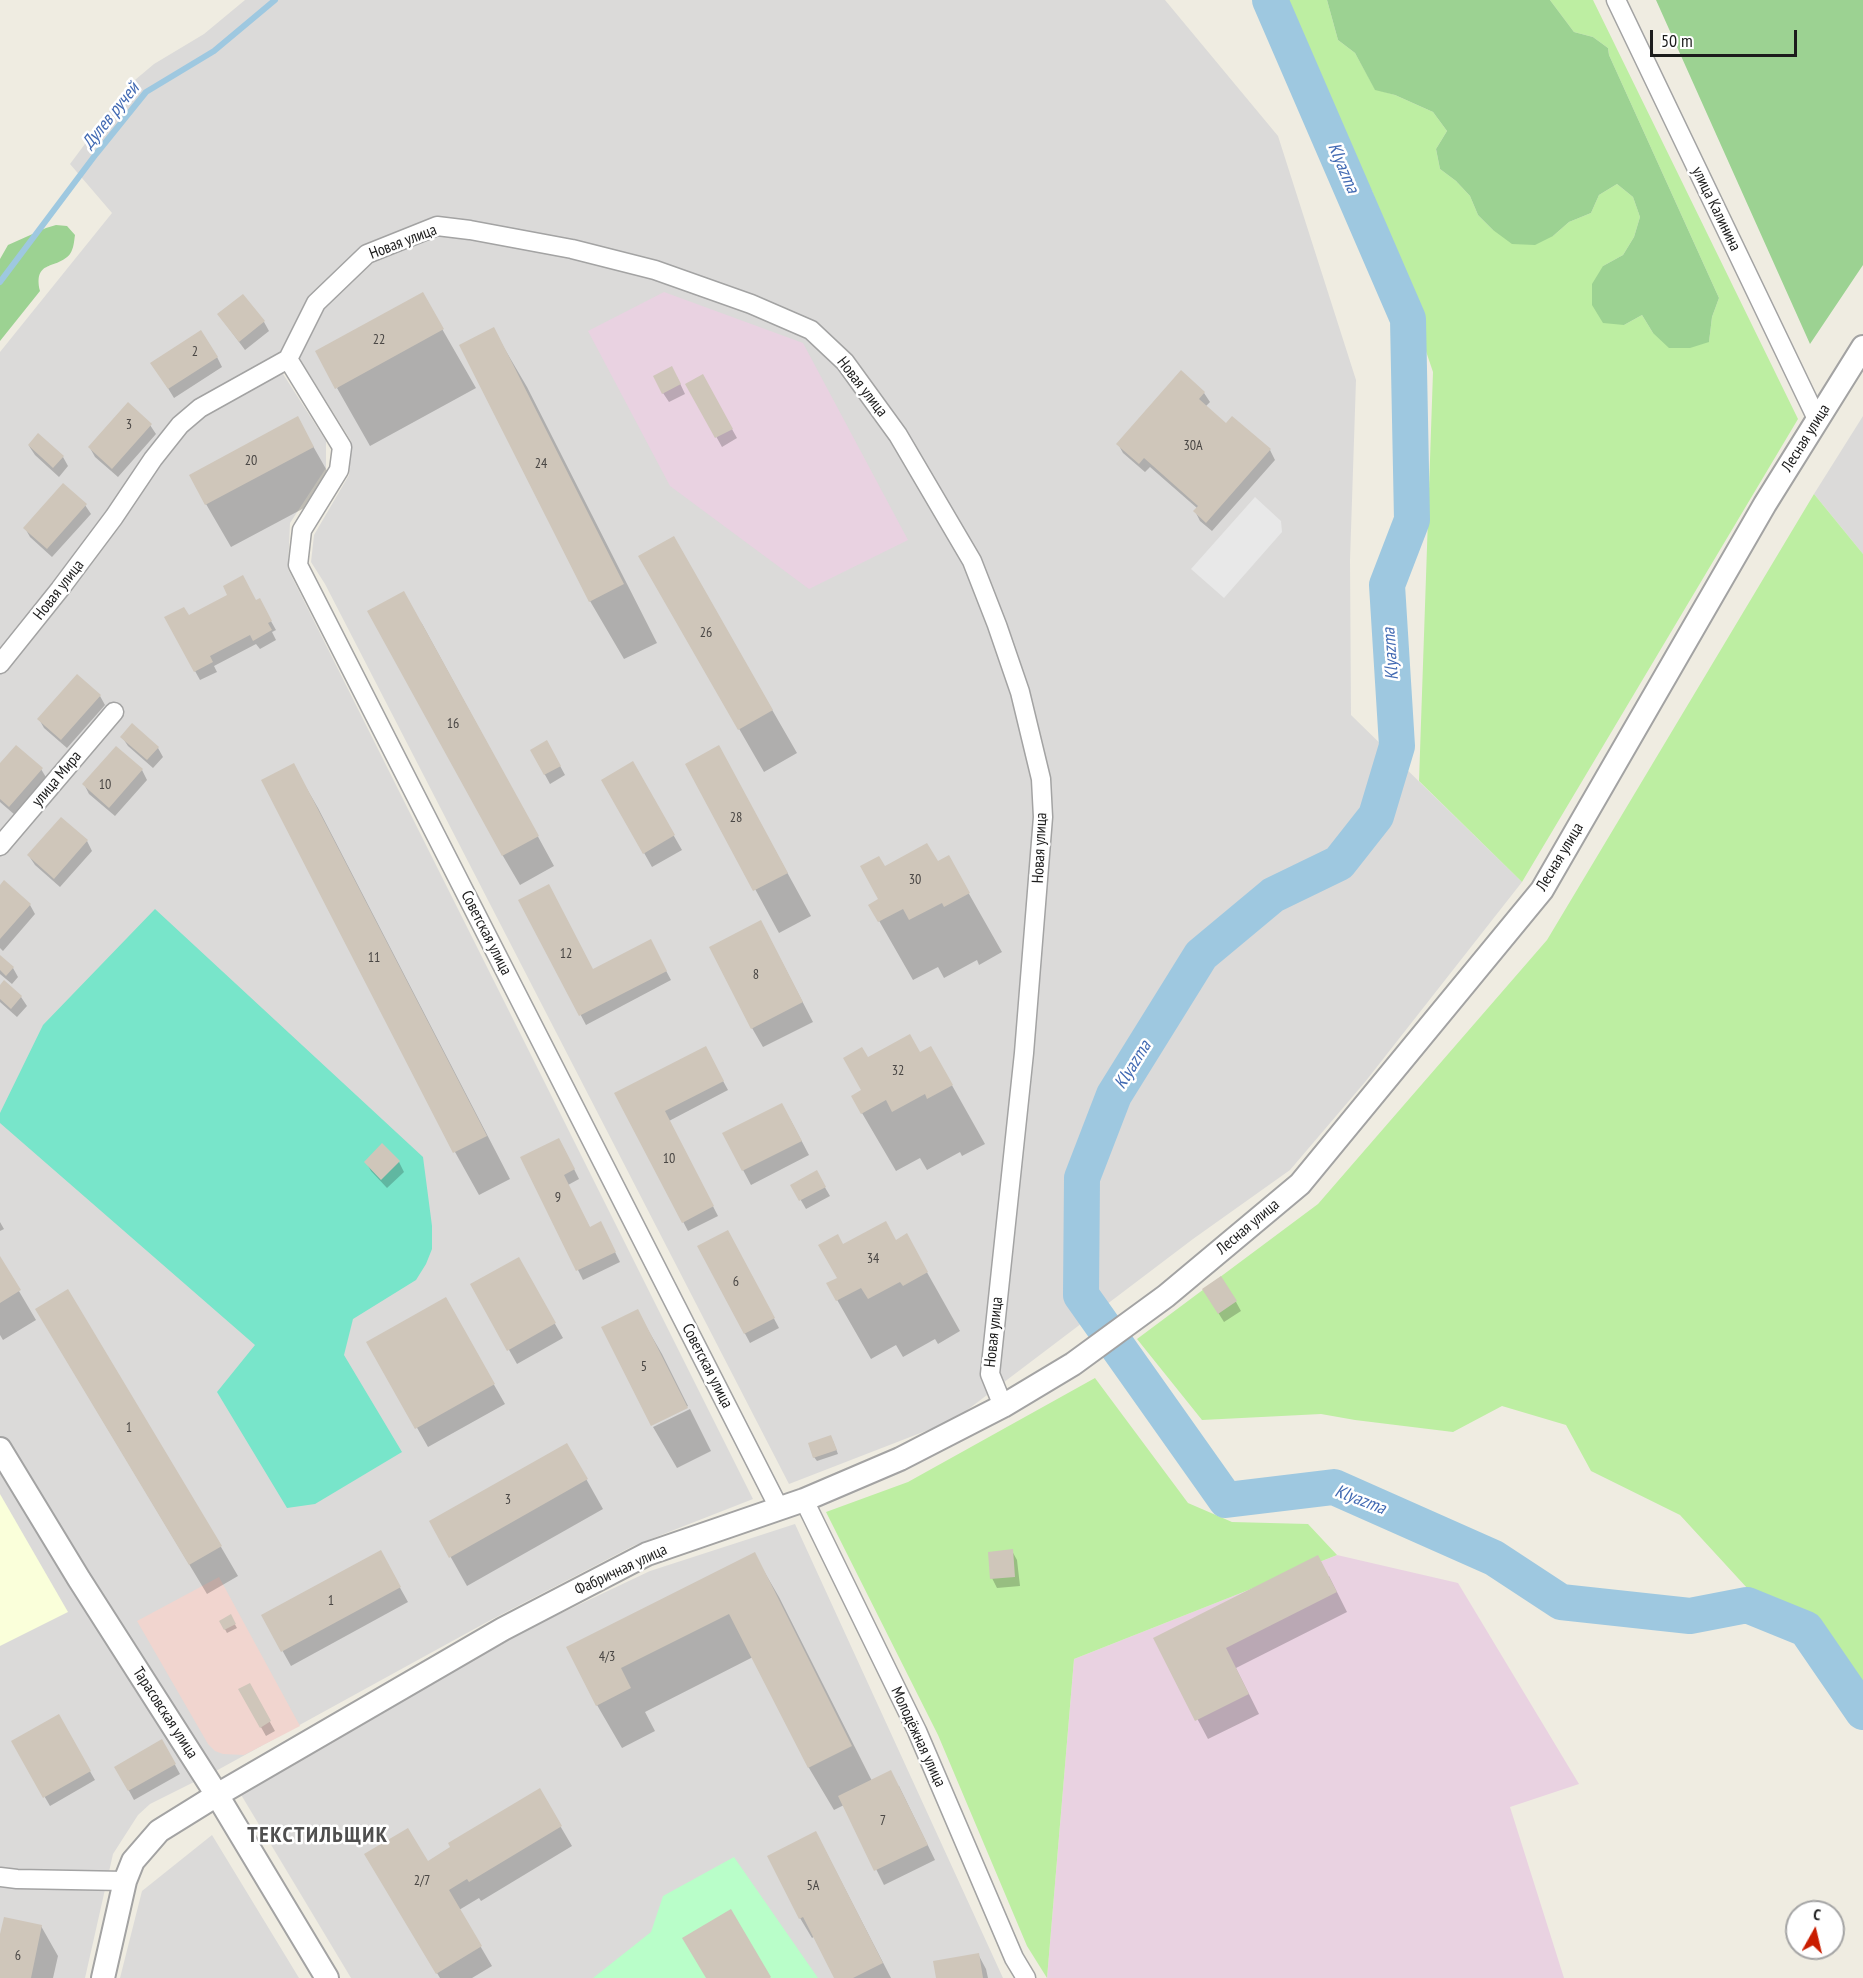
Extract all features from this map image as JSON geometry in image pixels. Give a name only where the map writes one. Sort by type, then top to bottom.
[{"type":"street","name":"улица Калинина","points":[[1616,0],[1817,418]]},
{"type":"street","name":"Новая улица","points":[[0,664],[60,589],[180,425],[200,408],[288,359],[316,303],[367,254],[437,226],[470,230],[572,249],[655,270],[751,304],[811,330],[845,362],[898,435],[972,561],[1020,692],[1041,780],[1043,818],[1024,1053],[990,1374],[1002,1406]]},
{"type":"street","name":"Лесная улица","points":[[1073,1364],[1166,1296],[1300,1184],[1542,890],[1766,504],[1817,418],[1863,347]]},
{"type":"street","name":"Советская улица","points":[[288,359],[342,447],[339,470],[302,530],[298,565],[779,1508]]},
{"type":"street","name":"улица Мира","points":[[0,846],[114,712]]},
{"type":"street","name":"Фабричная улица","points":[[103,1978],[125,1881],[133,1862],[159,1831],[503,1629],[647,1554],[804,1500],[900,1459],[1002,1406],[1073,1364]]},
{"type":"street","name":"Тарасовская улица","points":[[0,1449],[79,1579],[217,1795],[327,1978]]},
{"type":"street","name":"Молодёжная улица","points":[[804,1500],[916,1731],[1014,1958],[1026,1978]]},
{"type":"street","points":[[0,1877],[17,1880],[125,1881]]},
{"type":"shaded area","points":[[245,0],[1165,0],[1278,136],[1356,380],[1350,560],[1351,715],[1522,882],[1365,1082],[1290,1170],[1193,1239],[954,1420],[789,1484],[325,584],[311,562],[314,535],[349,475],[351,441],[293,348],[276,363],[326,441],[326,468],[290,523],[288,569],[753,1499],[633,1546],[487,1622],[214,1772],[150,1804],[138,1815],[113,1854],[85,1978],[0,1978],[0,352],[112,213],[70,164],[129,85],[154,64],[204,34]]},
{"type":"shaded area","points":[[664,292],[803,343],[908,540],[809,589],[670,486],[588,331]]},
{"type":"shaded area","points":[[1863,416],[1863,554],[1814,494]]},
{"type":"shaded area","points":[[1255,497],[1281,521],[1282,532],[1224,598],[1191,569]]},
{"type":"shaded area","points":[[0,1494],[68,1612],[0,1646]]},
{"type":"shaded area","points":[[795,1524],[1003,1978],[351,1978],[240,1793],[498,1643],[650,1571]]},
{"type":"shaded area","points":[[1337,1555],[1458,1583],[1579,1784],[1510,1807],[1564,1978],[1047,1978],[1074,1659]]},
{"type":"shaded area","points":[[219,1577],[300,1726],[244,1755],[223,1754],[215,1751],[208,1744],[137,1621]]},
{"type":"shaded area","points":[[212,1835],[299,1978],[120,1978],[142,1891]]},
{"type":"green space","points":[[1263,0],[1327,0],[1338,40],[1355,53],[1375,89],[1433,112],[1447,131],[1436,149],[1440,169],[1470,196],[1478,215],[1493,230],[1553,236],[1569,222],[1591,213],[1599,195],[1617,184],[1633,197],[1640,217],[1634,237],[1623,255],[1603,266],[1624,325],[1642,315],[1653,333],[1709,342],[1712,317],[1719,298],[1609,55],[1608,48],[1593,37],[1574,32],[1550,0],[1593,0],[1798,419],[1522,882],[1419,781],[1433,372],[1372,191]]},
{"type":"green space","points":[[1327,0],[1550,0],[1574,32],[1593,37],[1608,48],[1609,55],[1719,298],[1712,317],[1709,342],[1690,348],[1669,348],[1653,333],[1642,315],[1624,325],[1603,323],[1592,305],[1592,284],[1603,266],[1623,255],[1634,237],[1640,217],[1633,197],[1617,184],[1599,195],[1591,213],[1569,222],[1553,236],[1535,245],[1512,244],[1493,230],[1478,215],[1470,196],[1440,169],[1436,149],[1447,131],[1433,112],[1395,95],[1375,90],[1355,53],[1338,40]]},
{"type":"green space","points":[[1656,0],[1863,0],[1863,265],[1810,344]]},
{"type":"green space","points":[[56,225],[67,226],[75,235],[71,252],[65,259],[43,269],[39,281],[40,291],[0,341],[0,259],[8,245]]},
{"type":"green space","points":[[1814,494],[1863,554],[1863,1682],[1816,1616],[1748,1589],[1680,1515],[1591,1471],[1566,1425],[1502,1406],[1453,1432],[1321,1414],[1202,1420],[1137,1339],[1318,1204],[1547,940]]},
{"type":"green space","points":[[155,909],[423,1157],[432,1226],[432,1249],[416,1280],[353,1319],[344,1355],[402,1452],[315,1504],[287,1508],[217,1392],[255,1345],[0,1123],[0,1113],[43,1025]]},
{"type":"green space","points":[[1095,1378],[1188,1503],[1232,1522],[1308,1524],[1337,1555],[1074,1659],[1047,1978],[1027,1946],[938,1735],[826,1512],[908,1482]]},
{"type":"green space","points":[[734,1857],[818,1978],[593,1978],[651,1932],[663,1896]]},
{"type":"building","points":[[423,292],[444,329],[335,389],[315,351]]},
{"type":"building","points":[[243,294],[265,321],[239,342],[217,314]]},
{"type":"building","points":[[494,327],[624,584],[589,602],[459,345]]},
{"type":"building","points":[[201,330],[218,357],[168,389],[150,363]]},
{"type":"building","points":[[672,366],[681,384],[662,394],[653,376]]},
{"type":"building","points":[[1181,370],[1205,392],[1199,399],[1226,423],[1232,416],[1271,449],[1206,523],[1193,511],[1198,506],[1144,458],[1139,464],[1116,444]]},
{"type":"building","points":[[703,374],[733,429],[715,438],[685,384]]},
{"type":"building","points":[[128,402],[152,424],[112,469],[88,447]]},
{"type":"building","points":[[298,416],[314,447],[205,505],[189,475]]},
{"type":"building","points":[[38,433],[64,456],[53,468],[28,445]]},
{"type":"building","points":[[63,483],[87,504],[47,549],[23,528]]},
{"type":"building","points":[[674,536],[773,710],[738,730],[638,556]]},
{"type":"building","points":[[243,575],[256,600],[260,598],[272,621],[268,623],[272,630],[253,641],[250,635],[210,656],[213,662],[194,672],[164,617],[184,607],[189,615],[227,595],[223,586]]},
{"type":"building","points":[[404,591],[539,836],[502,856],[367,611]]},
{"type":"building","points":[[77,674],[101,695],[61,740],[37,719]]},
{"type":"building","points":[[132,723],[159,747],[147,760],[120,737]]},
{"type":"building","points":[[547,740],[561,766],[544,775],[530,750]]},
{"type":"building","points":[[16,745],[43,768],[9,807],[0,799],[0,763]]},
{"type":"building","points":[[719,745],[788,873],[753,891],[685,764]]},
{"type":"building","points":[[116,746],[143,769],[109,808],[82,784]]},
{"type":"building","points":[[633,761],[675,835],[643,854],[601,780]]},
{"type":"building","points":[[294,763],[487,1136],[453,1153],[261,780]]},
{"type":"building","points":[[61,817],[88,840],[54,879],[27,855]]},
{"type":"building","points":[[927,843],[938,861],[949,855],[970,893],[944,907],[942,903],[909,920],[903,909],[878,922],[868,905],[878,899],[860,866],[879,856],[885,866]]},
{"type":"building","points":[[4,880],[31,904],[0,939],[0,885]]},
{"type":"building","points":[[549,884],[593,969],[651,939],[667,971],[579,1016],[518,900]]},
{"type":"building","points":[[761,920],[803,1002],[751,1029],[709,947]]},
{"type":"building","points":[[0,955],[14,967],[6,976],[0,970]]},
{"type":"building","points":[[4,980],[22,996],[11,1009],[0,999],[0,985]]},
{"type":"building","points":[[910,1034],[920,1052],[931,1046],[953,1085],[927,1099],[925,1094],[892,1112],[886,1100],[861,1114],[851,1096],[861,1090],[843,1058],[862,1047],[868,1057]]},
{"type":"building","points":[[706,1046],[724,1081],[665,1111],[714,1206],[682,1223],[614,1093]]},
{"type":"building","points":[[782,1103],[802,1141],[742,1171],[722,1133]]},
{"type":"building","points":[[559,1138],[575,1169],[564,1175],[590,1227],[601,1221],[616,1252],[576,1271],[520,1157]]},
{"type":"building","points":[[382,1143],[400,1161],[381,1180],[364,1162]]},
{"type":"building","points":[[817,1170],[826,1187],[799,1201],[790,1185]]},
{"type":"building","points":[[886,1221],[896,1240],[907,1233],[928,1272],[903,1286],[900,1282],[868,1299],[861,1288],[836,1301],[826,1283],[837,1278],[818,1245],[838,1234],[843,1244]]},
{"type":"building","points":[[728,1230],[775,1318],[744,1334],[697,1246]]},
{"type":"building","points":[[0,1256],[21,1290],[0,1303]]},
{"type":"building","points":[[519,1257],[556,1323],[507,1351],[470,1284]]},
{"type":"building","points":[[1221,1276],[1237,1301],[1218,1314],[1202,1289]]},
{"type":"building","points":[[68,1289],[222,1546],[189,1565],[35,1309]]},
{"type":"building","points":[[446,1297],[495,1384],[415,1429],[366,1342]]},
{"type":"building","points":[[638,1309],[688,1408],[651,1426],[601,1327]]},
{"type":"building","points":[[831,1435],[837,1450],[813,1458],[808,1443]]},
{"type":"building","points":[[567,1443],[588,1479],[449,1558],[429,1521]]},
{"type":"building","points":[[1013,1549],[1015,1577],[990,1579],[988,1552]]},
{"type":"building","points":[[381,1550],[401,1587],[281,1652],[261,1615]]},
{"type":"building","points":[[755,1552],[852,1746],[808,1768],[729,1614],[621,1668],[631,1688],[596,1706],[566,1647]]},
{"type":"building","points":[[1318,1555],[1337,1592],[1226,1648],[1249,1694],[1195,1721],[1153,1638]]},
{"type":"building","points":[[231,1614],[236,1624],[224,1630],[219,1621]]},
{"type":"building","points":[[250,1683],[271,1721],[260,1728],[238,1689]]},
{"type":"building","points":[[59,1714],[91,1771],[43,1798],[11,1741]]},
{"type":"building","points":[[162,1739],[176,1764],[128,1791],[114,1767]]},
{"type":"building","points":[[891,1770],[928,1845],[874,1871],[838,1796]]},
{"type":"building","points":[[540,1788],[562,1826],[469,1882],[467,1879],[449,1890],[482,1946],[436,1974],[364,1854],[408,1828],[428,1861],[450,1847],[448,1843]]},
{"type":"building","points":[[816,1831],[883,1963],[853,1978],[834,1978],[803,1917],[799,1919],[767,1856]]},
{"type":"building","points":[[731,1909],[770,1978],[706,1978],[682,1938]]},
{"type":"building","points":[[4,1917],[42,1925],[31,1978],[0,1978],[0,1934]]},
{"type":"building","points":[[979,1953],[983,1978],[936,1978],[933,1961]]},
{"type":"waterway","name":"Дулев ручей","points":[[0,282],[96,154],[146,92],[214,51],[275,0]]},
{"type":"waterway","name":"Klyazma","points":[[1270,0],[1408,319],[1412,520],[1387,585],[1397,746],[1376,816],[1339,863],[1273,895],[1201,955],[1114,1095],[1082,1178],[1081,1295],[1226,1500],[1334,1487],[1494,1558],[1561,1602],[1690,1616],[1747,1605],[1806,1629],[1863,1712]]},
{"type":"district","name":"ТЕКСТИЛЬЩИК","points":[[318,1836]]}]
